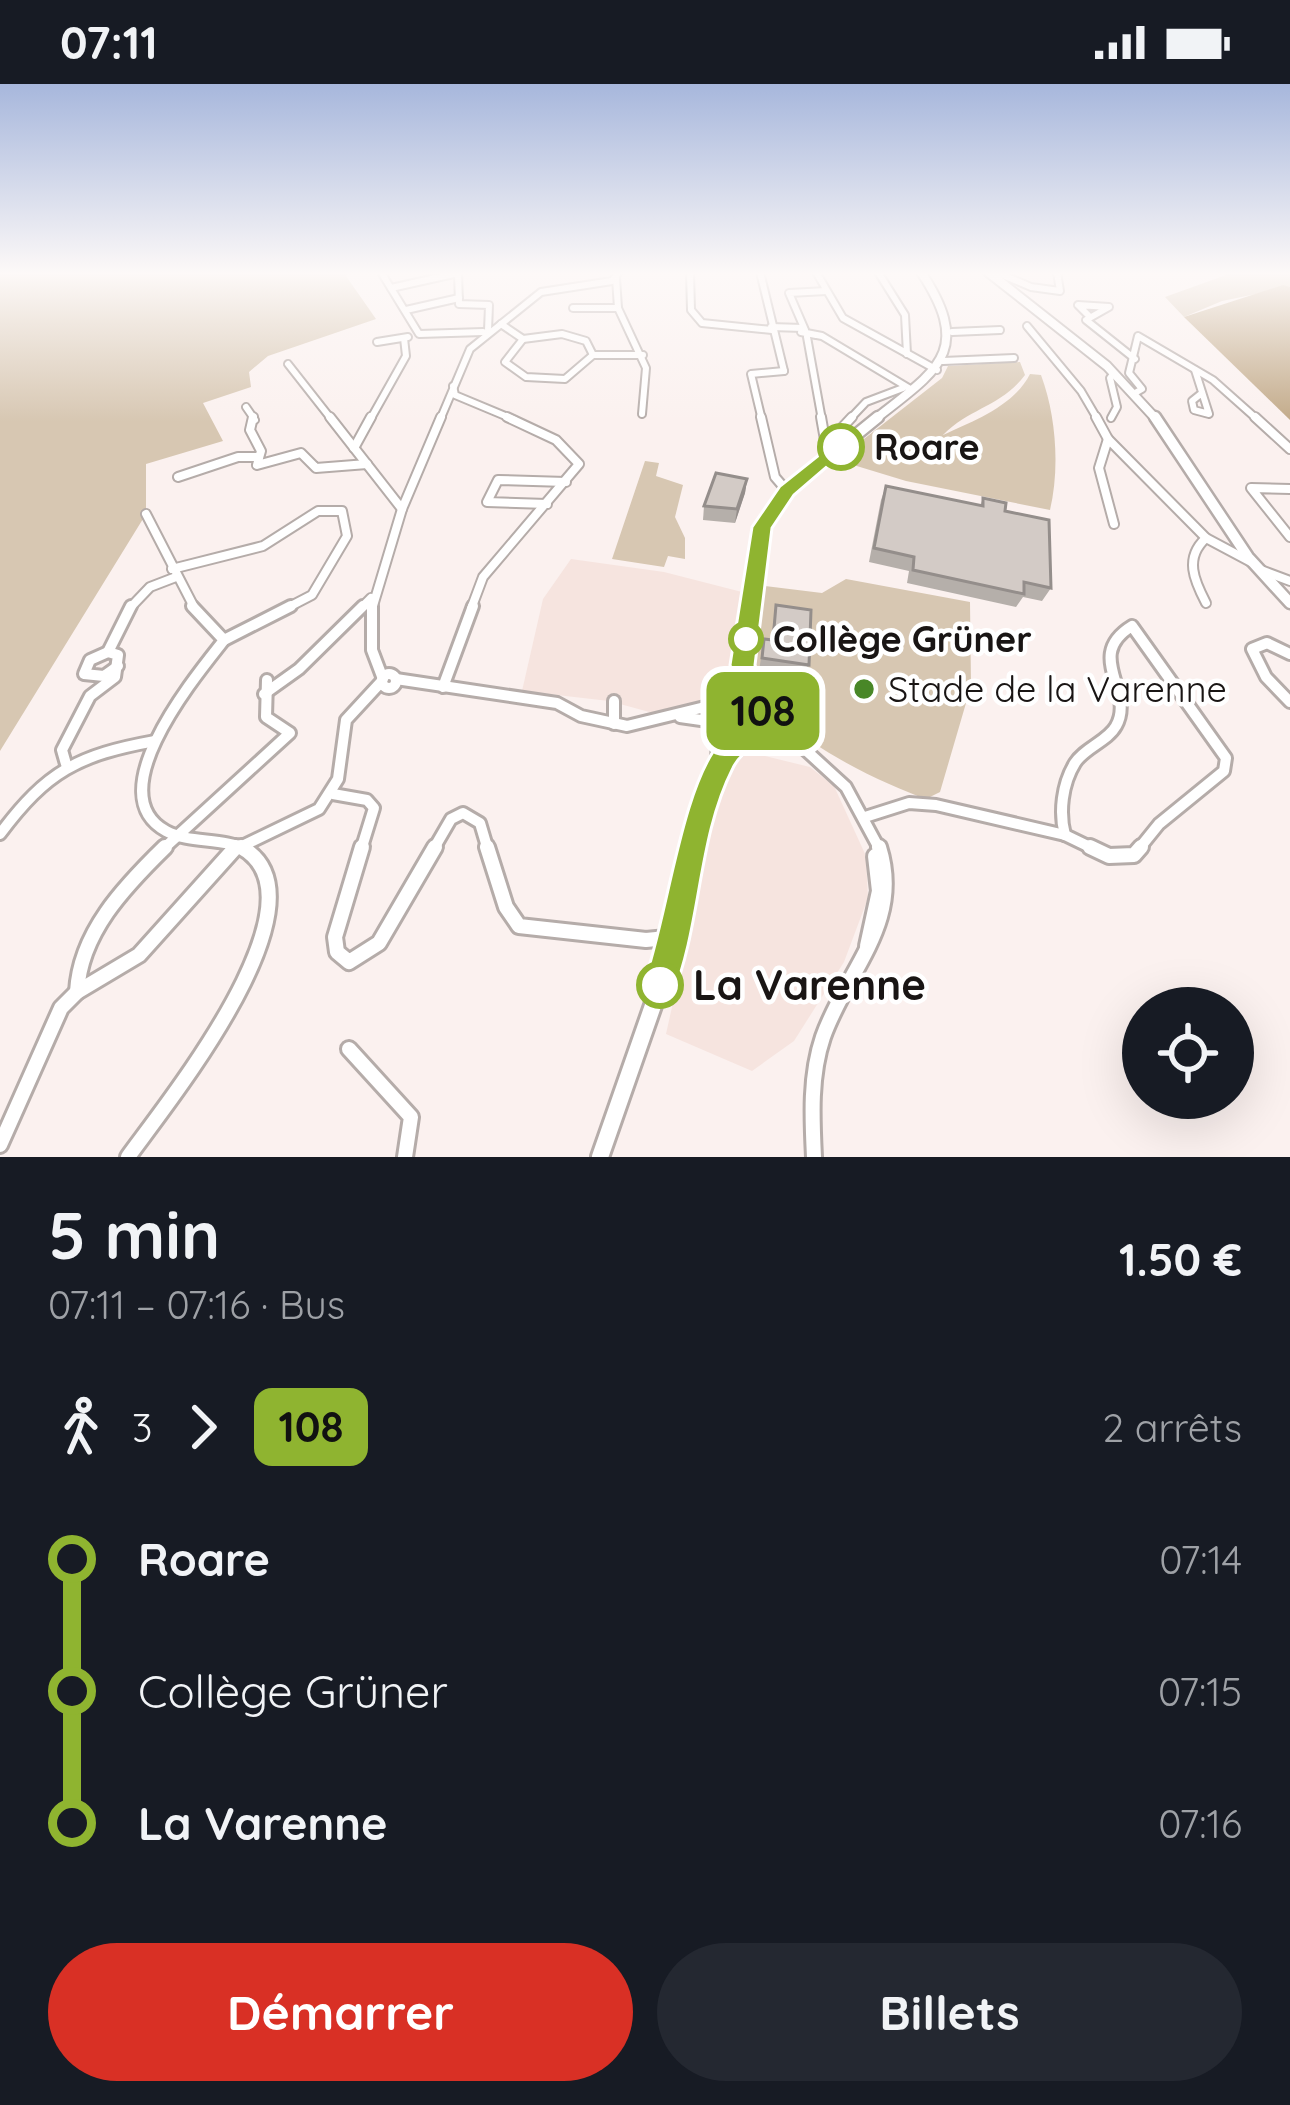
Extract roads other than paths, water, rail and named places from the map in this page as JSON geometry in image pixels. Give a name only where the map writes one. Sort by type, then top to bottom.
[{"type":"main road","points":[[600,1157],[677,938],[683,888],[718,766],[722,700],[742,665],[759,538],[787,491],[826,452],[940,366],[952,332],[947,322]]},
{"type":"main road","points":[[1051,322],[1135,393],[1167,432],[1253,565],[1290,603]]},
{"type":"main road","points":[[718,766],[762,727],[742,665]]},
{"type":"main road","points":[[722,700],[758,705]]},
{"type":"main road","points":[[717,726],[748,737]]},
{"type":"street","points":[[413,322],[419,334]]},
{"type":"street","points":[[488,322],[488,331]]},
{"type":"street","points":[[389,681],[372,650],[372,597],[402,509],[470,349],[504,322]]},
{"type":"street","points":[[625,322],[643,355],[642,414]]},
{"type":"street","points":[[703,322],[808,332],[909,389]]},
{"type":"street","points":[[770,322],[784,372],[751,374],[775,477],[787,491]]},
{"type":"street","points":[[803,322],[826,452]]},
{"type":"street","points":[[850,322],[907,354],[940,366],[1014,358]]},
{"type":"street","points":[[905,322],[907,354]]},
{"type":"street","points":[[1089,322],[1135,359]]},
{"type":"street","points":[[501,324],[523,339]]},
{"type":"street","points":[[1027,326],[1081,391],[1109,440],[1206,538],[1290,581]]},
{"type":"street","points":[[952,332],[1000,330]]},
{"type":"street","points":[[377,341],[488,331]]},
{"type":"street","points":[[593,355],[589,366],[569,377],[523,377],[505,362],[507,352],[523,339],[548,333],[575,337],[593,355],[643,355]]},
{"type":"street","points":[[1135,393],[1142,389],[1130,373],[1138,336],[1230,393],[1290,449]]},
{"type":"street","points":[[355,448],[406,356],[404,338]]},
{"type":"street","points":[[288,364],[402,509]]},
{"type":"street","points":[[1195,370],[1202,393]]},
{"type":"street","points":[[1111,418],[1117,407],[1110,378],[1114,373]]},
{"type":"street","points":[[443,687],[483,577],[579,464],[571,448],[477,409],[455,395],[453,386]]},
{"type":"street","points":[[826,452],[866,402],[909,389]]},
{"type":"street","points":[[246,407],[255,422],[250,430],[260,451],[256,457]]},
{"type":"street","points":[[1109,440],[1099,468],[1114,524]]},
{"type":"street","points":[[256,457],[262,466],[302,453],[316,469],[367,464]]},
{"type":"street","points":[[178,477],[238,457],[256,457]]},
{"type":"street","points":[[548,504],[487,502],[498,480],[566,482]]},
{"type":"street","points":[[1290,489],[1251,488],[1290,537]]},
{"type":"street","points":[[119,666],[104,676],[84,674],[90,660],[108,652],[147,584],[263,547],[319,511],[341,511],[347,536],[319,588],[224,640],[154,741],[140,796],[148,819],[180,836],[239,844],[266,873],[270,900],[263,935],[215,1027],[128,1157]]},
{"type":"street","points":[[146,514],[187,600],[224,640]]},
{"type":"street","points":[[1206,538],[1191,559],[1193,580],[1206,603]]},
{"type":"street","points":[[264,694],[299,670],[372,597]]},
{"type":"street","points":[[865,817],[909,803],[936,805],[1065,835],[1109,856],[1135,855],[1160,824],[1224,771],[1220,745],[1132,626],[1119,634],[1108,665],[1122,703],[1116,727],[1075,763],[1059,814],[1065,835]]},
{"type":"street","points":[[1290,654],[1267,643],[1252,649],[1266,677],[1290,702]]},
{"type":"street","points":[[66,764],[62,750],[90,696],[115,677],[118,655],[108,652]]},
{"type":"street","points":[[77,992],[72,976],[91,929],[180,836],[290,733],[266,717],[267,680]]},
{"type":"street","points":[[0,1145],[61,1008],[77,992],[139,956],[239,844],[299,820],[333,794],[341,731],[389,681],[557,703],[614,724],[675,718],[722,700]]},
{"type":"street","points":[[614,701],[614,724]]},
{"type":"street","points":[[758,705],[798,746],[839,777],[865,817],[886,872],[889,903],[883,929],[826,1029],[817,1060],[814,1157]]},
{"type":"street","points":[[675,718],[717,726]]},
{"type":"street","points":[[748,737],[798,746]]},
{"type":"street","points":[[0,834],[38,782],[66,764],[154,741]]},
{"type":"street","points":[[333,794],[367,800],[374,808],[335,937],[337,952],[349,962],[379,943],[451,819],[463,813],[480,823],[506,907],[520,926],[646,940],[677,938]]},
{"type":"street","points":[[349,1049],[411,1117],[405,1157]]},
{"type":"place","name":"Roare","points":[[841,447]]},
{"type":"place","name":"Collège Grüner","points":[[746,639]]},
{"type":"place","name":"Stade de la Varenne","points":[[864,689]]},
{"type":"place","name":"La Varenne","points":[[660,985]]}]
